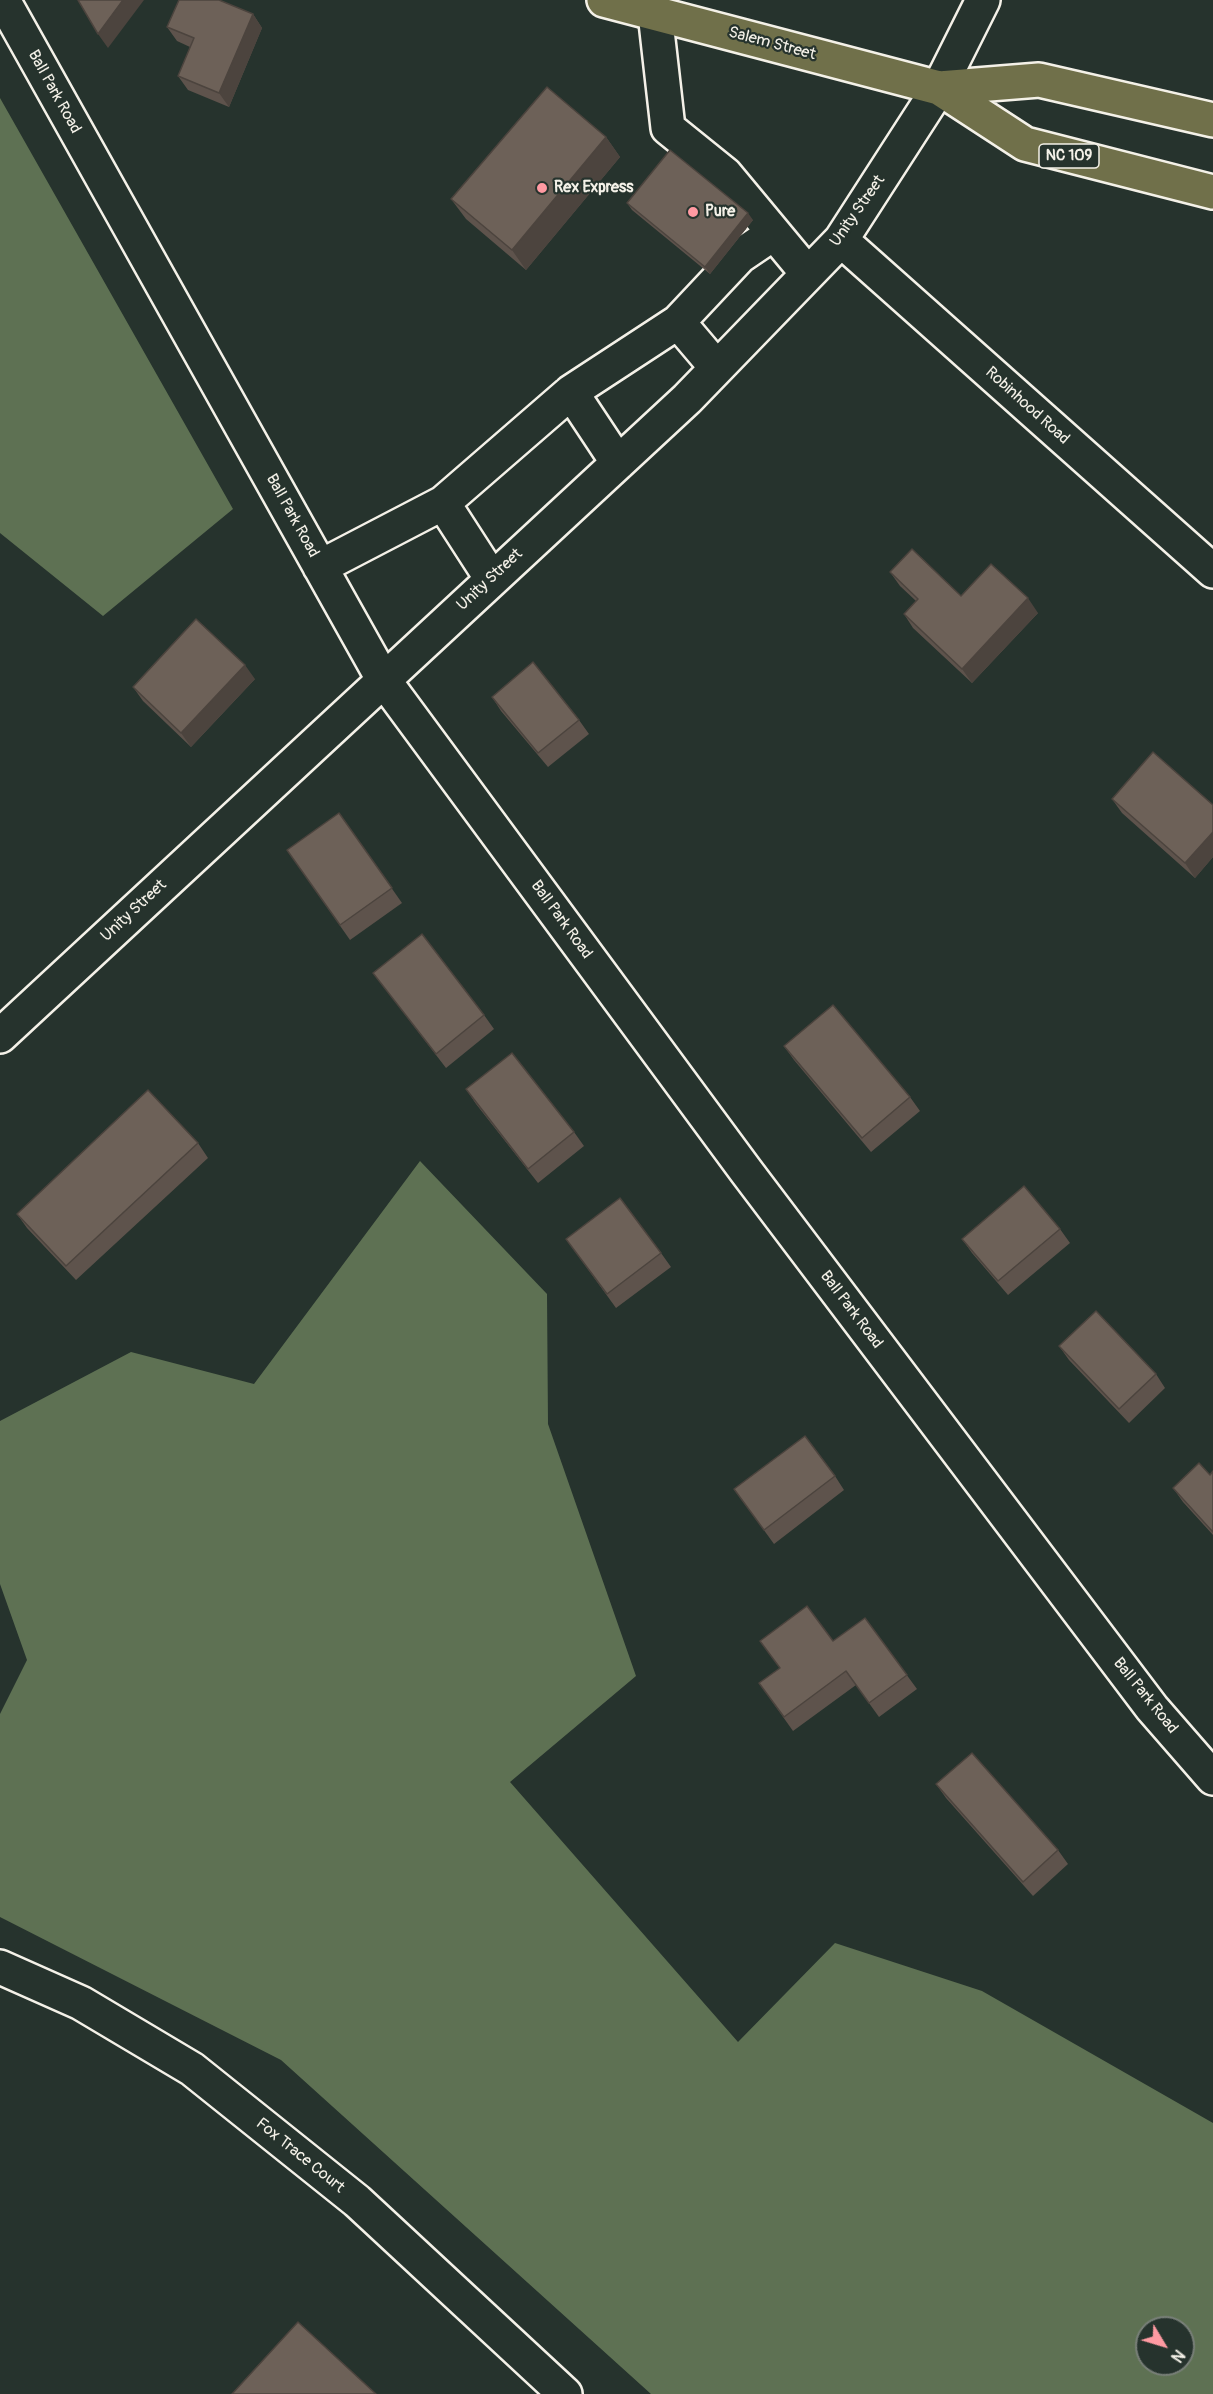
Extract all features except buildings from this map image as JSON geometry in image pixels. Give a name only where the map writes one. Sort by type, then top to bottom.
[{"type":"main road","name":"Salem Street","points":[[604,0],[939,88]]},
{"type":"main road","name":"NC 109","points":[[939,88],[1039,80],[1213,120]]},
{"type":"main road","name":"NC 109","points":[[939,88],[1025,144],[1213,192]]},
{"type":"street","name":"Ball Park Road","points":[[3,0],[383,679],[753,1180],[1145,1698],[1213,1778]]},
{"type":"street","name":"Unity Street","points":[[0,1036],[618,463],[717,368],[841,240],[939,88],[983,0]]},
{"type":"street","points":[[655,13],[668,128],[725,174],[808,274]]},
{"type":"street","points":[[321,567],[443,503],[572,392],[678,322],[740,256],[774,233]]},
{"type":"street","name":"Robinhood Road","points":[[841,240],[1213,571]]},
{"type":"street","points":[[678,322],[717,368]]},
{"type":"street","points":[[572,392],[618,463]]},
{"type":"street","points":[[443,503],[492,579]]},
{"type":"street","name":"Fox Trace Court","points":[[0,1967],[81,2003],[192,2069],[357,2201],[565,2394]]},
{"type":"green space","points":[[0,98],[233,509],[103,616],[0,533]]},
{"type":"green space","points":[[420,1161],[547,1294],[548,1424],[636,1676],[510,1782],[738,2042],[835,1943],[982,1991],[1213,2123],[1213,2394],[651,2394],[281,2060],[0,1917],[0,1714],[27,1660],[0,1584],[0,1421],[131,1352],[254,1384]]},
{"type":"place","name":"Rex Express","points":[[542,188]]},
{"type":"place","name":"Pure","points":[[693,212]]}]
